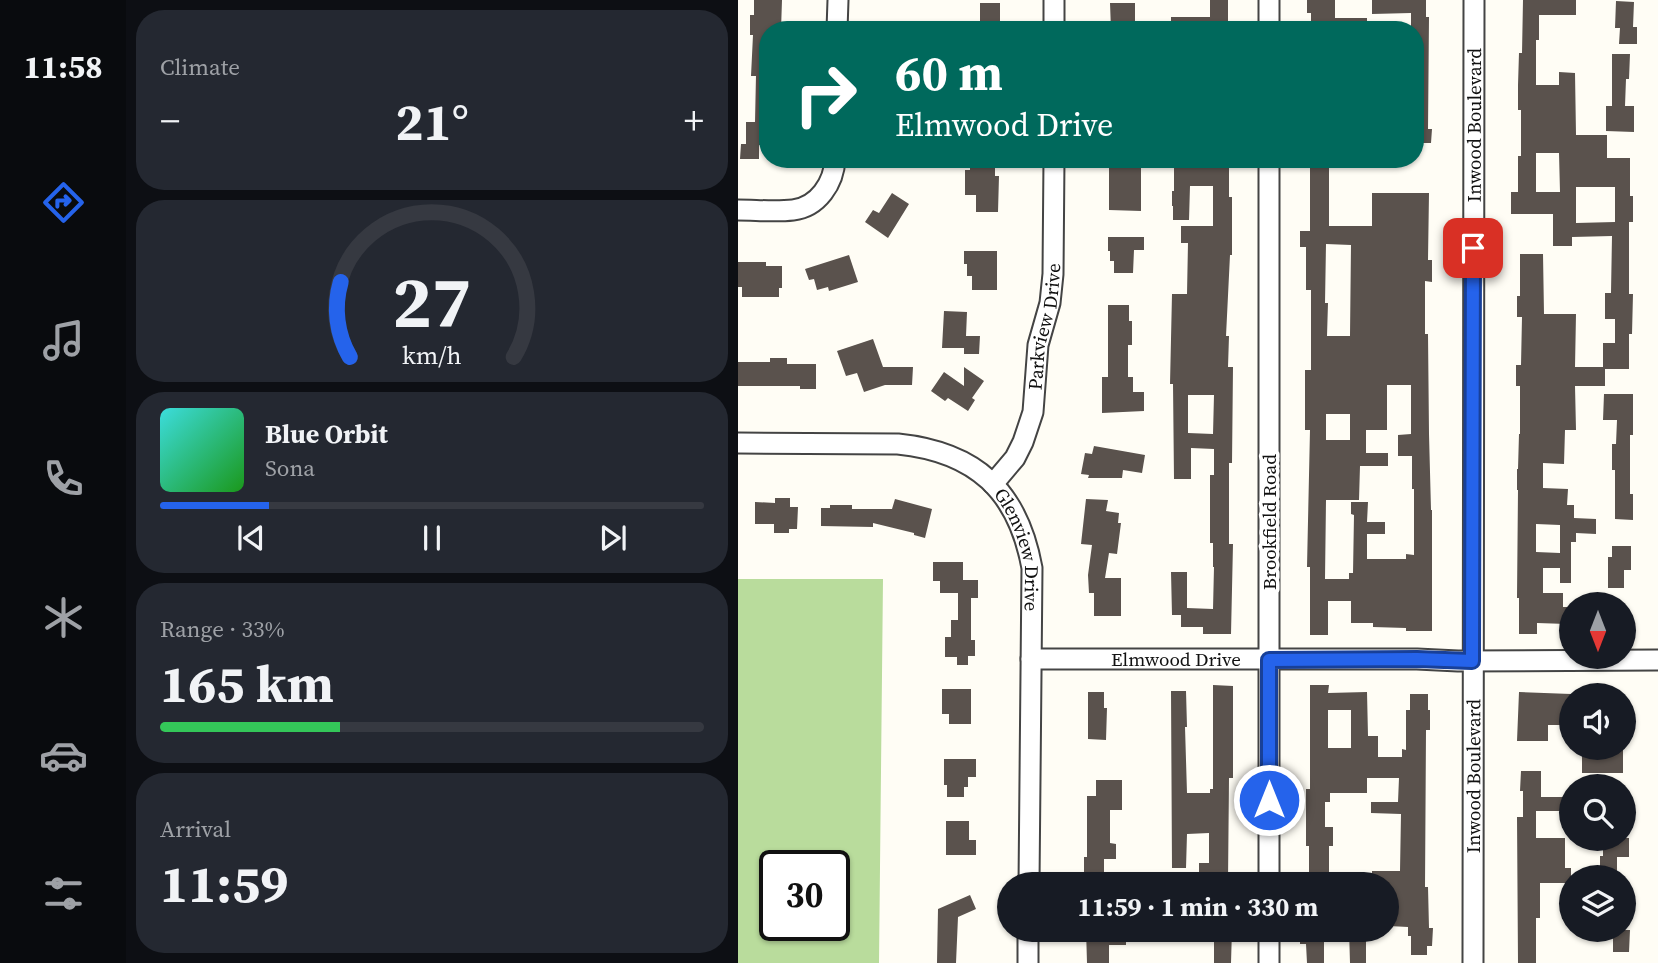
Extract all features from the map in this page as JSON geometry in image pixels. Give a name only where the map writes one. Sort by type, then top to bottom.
[{"type":"street","points":[[837,21],[838,0]]},
{"type":"street","points":[[1054,0],[1054,21]]},
{"type":"street","points":[[1269,0],[1269,21]]},
{"type":"street","name":"Inwood Boulevard","points":[[1472,963],[1474,0]]},
{"type":"street","points":[[738,210],[794,210],[806,206],[826,190],[834,168]]},
{"type":"street","name":"Parkview Drive","points":[[993,484],[1015,458],[1033,411],[1038,345],[1052,288],[1054,168]]},
{"type":"street","name":"Brookfield Road","points":[[1269,168],[1269,872]]},
{"type":"street","name":"Glenview Drive","points":[[738,443],[921,446],[944,452],[965,463],[993,484],[1008,502],[1020,522],[1028,544],[1032,568],[1029,872]]},
{"type":"street","name":"Elmwood Drive","points":[[1031,659],[1657,660]]},
{"type":"street","points":[[1028,942],[1028,963]]},
{"type":"street","points":[[1269,942],[1269,963]]},
{"type":"green space","points":[[738,579],[883,579],[879,963],[738,963]]},
{"type":"building","points":[[754,0],[782,0],[781,21],[759,21],[759,159],[740,159],[741,144],[746,144],[746,122],[755,122],[756,76],[751,76],[753,35],[750,35],[750,15],[754,15]]},
{"type":"building","points":[[1210,0],[1228,0],[1228,21],[1171,21],[1171,17],[1210,17]]},
{"type":"building","points":[[1307,0],[1335,0],[1335,18],[1367,18],[1367,21],[1311,21],[1311,13],[1307,13]]},
{"type":"building","points":[[1372,0],[1426,0],[1426,17],[1429,17],[1428,129],[1432,129],[1431,143],[1424,143],[1424,21],[1411,21],[1411,13],[1372,14]]},
{"type":"building","points":[[1523,0],[1576,0],[1576,15],[1539,15],[1536,85],[1559,85],[1559,72],[1575,73],[1576,135],[1607,135],[1607,158],[1630,158],[1630,196],[1633,196],[1633,222],[1629,222],[1629,294],[1633,294],[1629,369],[1605,369],[1605,386],[1575,386],[1576,430],[1565,430],[1564,464],[1543,463],[1543,488],[1568,489],[1567,505],[1574,505],[1574,518],[1596,519],[1596,534],[1576,533],[1576,542],[1571,542],[1571,583],[1560,583],[1560,568],[1543,568],[1543,593],[1559,593],[1559,624],[1537,623],[1537,634],[1519,634],[1517,598],[1520,386],[1516,386],[1516,365],[1521,365],[1522,317],[1517,317],[1520,254],[1543,254],[1544,314],[1576,314],[1575,367],[1603,367],[1603,343],[1615,343],[1615,319],[1605,319],[1605,293],[1611,293],[1612,236],[1572,237],[1572,246],[1553,246],[1553,214],[1511,214],[1511,192],[1518,192],[1518,156],[1521,156],[1521,110],[1518,110],[1519,53],[1522,53]],"holes":[[[1536,153],[1559,153],[1560,192],[1536,192]],[[1576,187],[1615,187],[1615,222],[1576,223]],[[1536,524],[1560,525],[1560,553],[1536,552]]]},
{"type":"building","points":[[1616,1],[1634,2],[1633,27],[1637,27],[1637,44],[1619,44],[1620,28],[1615,28]]},
{"type":"building","points":[[980,3],[1000,3],[1000,21],[980,21]]},
{"type":"building","points":[[1110,3],[1135,3],[1135,21],[1111,21]]},
{"type":"building","points":[[1612,54],[1630,54],[1625,106],[1634,106],[1634,132],[1606,131],[1606,106],[1612,106]]},
{"type":"building","points":[[995,168],[995,176],[999,176],[998,212],[976,212],[976,195],[965,195],[965,170]]},
{"type":"building","points":[[1109,168],[1141,168],[1141,211],[1109,210]]},
{"type":"building","points":[[1174,168],[1229,168],[1232,255],[1226,336],[1229,336],[1228,367],[1233,367],[1232,463],[1229,463],[1229,544],[1233,544],[1231,634],[1203,634],[1203,627],[1181,627],[1181,615],[1172,615],[1171,572],[1187,572],[1187,608],[1213,609],[1210,475],[1214,475],[1214,449],[1191,448],[1191,479],[1174,479],[1173,384],[1170,384],[1172,294],[1187,294],[1188,243],[1181,243],[1181,226],[1213,226],[1213,186],[1190,186],[1189,220],[1173,220]],"holes":[[[1188,395],[1214,395],[1213,434],[1188,433]]]},
{"type":"building","points":[[1310,168],[1329,168],[1329,226],[1372,226],[1372,193],[1429,193],[1428,260],[1432,260],[1432,282],[1425,281],[1425,334],[1428,334],[1432,631],[1406,631],[1406,628],[1373,627],[1373,623],[1351,623],[1351,601],[1328,601],[1328,635],[1310,635],[1310,567],[1307,567],[1310,430],[1305,430],[1305,370],[1311,370],[1311,290],[1306,290],[1306,247],[1300,247],[1300,231],[1310,231]],"holes":[[[1326,244],[1351,245],[1350,336],[1327,336]],[[1387,385],[1411,385],[1411,434],[1398,435],[1398,456],[1412,456],[1414,555],[1406,554],[1406,559],[1367,559],[1367,534],[1385,534],[1385,522],[1367,522],[1368,502],[1351,502],[1351,514],[1354,515],[1353,573],[1349,573],[1349,579],[1325,579],[1326,500],[1359,500],[1360,466],[1388,466],[1388,453],[1366,453],[1366,430],[1387,430]],[[1326,414],[1350,414],[1350,440],[1326,440]]]},
{"type":"building","points":[[892,193],[909,204],[888,238],[865,222],[873,210],[879,213]]},
{"type":"building","points":[[1108,237],[1144,237],[1144,250],[1134,250],[1133,273],[1114,273],[1114,261],[1110,261],[1108,251]]},
{"type":"building","points":[[964,251],[997,251],[997,290],[972,290],[972,276],[967,276]]},
{"type":"building","points":[[849,255],[858,282],[829,291],[828,287],[817,290],[814,279],[809,280],[805,269]]},
{"type":"building","points":[[738,262],[766,262],[766,266],[782,266],[782,288],[779,288],[779,297],[742,297],[742,287],[738,287]]},
{"type":"building","points":[[1108,305],[1129,305],[1132,345],[1128,345],[1128,377],[1133,377],[1133,392],[1144,392],[1144,411],[1102,413],[1102,377],[1108,377]]},
{"type":"building","points":[[944,311],[967,312],[966,336],[980,336],[979,354],[964,354],[964,348],[942,348]]},
{"type":"building","points":[[873,339],[883,367],[913,367],[912,385],[885,385],[864,392],[857,373],[846,376],[837,351]]},
{"type":"building","points":[[770,358],[787,358],[787,364],[816,364],[816,389],[800,389],[800,386],[738,386],[738,362],[770,362]]},
{"type":"building","points":[[964,367],[984,381],[972,398],[975,400],[968,411],[948,398],[945,401],[931,391],[944,372],[964,386]]},
{"type":"building","points":[[1604,394],[1633,394],[1630,494],[1633,494],[1633,520],[1615,519],[1612,444],[1616,444],[1617,420],[1603,420]]},
{"type":"building","points":[[1094,446],[1145,455],[1142,473],[1123,470],[1122,478],[1088,478],[1089,475],[1081,474],[1085,453],[1092,454]]},
{"type":"building","points":[[775,498],[790,498],[790,507],[798,507],[797,529],[789,529],[789,533],[774,533],[774,524],[755,524],[755,502],[775,503]]},
{"type":"building","points":[[895,499],[932,509],[925,538],[873,523],[873,527],[821,526],[821,508],[830,508],[830,505],[852,505],[852,509],[892,509]]},
{"type":"building","points":[[1086,499],[1108,500],[1106,511],[1119,513],[1118,523],[1121,523],[1117,554],[1109,553],[1105,578],[1121,578],[1121,616],[1094,616],[1094,593],[1089,593],[1088,575],[1092,545],[1081,544]]},
{"type":"building","points":[[1612,546],[1631,546],[1631,570],[1624,570],[1624,588],[1608,588],[1608,557],[1612,557]]},
{"type":"building","points":[[933,562],[963,562],[963,580],[978,580],[978,598],[971,598],[971,640],[975,640],[975,656],[968,656],[968,665],[957,665],[957,657],[945,657],[945,637],[951,637],[951,620],[958,620],[958,593],[940,593],[940,581],[933,581]]},
{"type":"building","points":[[1213,685],[1233,686],[1233,778],[1229,778],[1228,872],[1199,872],[1199,863],[1209,863],[1209,833],[1187,834],[1186,868],[1172,868],[1171,691],[1186,691],[1187,793],[1210,793],[1210,789],[1213,789]]},
{"type":"building","points":[[1310,685],[1329,685],[1328,693],[1367,692],[1368,736],[1378,736],[1378,757],[1402,757],[1402,749],[1406,750],[1406,710],[1410,710],[1410,694],[1428,694],[1430,730],[1426,730],[1425,887],[1428,887],[1429,928],[1433,928],[1432,946],[1427,946],[1427,955],[1411,955],[1408,927],[1399,927],[1399,872],[1372,872],[1400,871],[1401,814],[1371,813],[1371,802],[1398,802],[1399,778],[1367,778],[1367,793],[1330,793],[1330,802],[1325,802],[1325,827],[1333,827],[1333,846],[1329,846],[1329,872],[1309,872],[1306,789],[1310,789]],"holes":[[[1328,710],[1351,710],[1351,748],[1328,748]]]},
{"type":"building","points":[[942,689],[971,689],[971,724],[949,724],[949,714],[942,714]]},
{"type":"building","points":[[1088,692],[1104,692],[1104,708],[1107,708],[1106,740],[1088,739]]},
{"type":"building","points":[[1519,692],[1559,694],[1559,725],[1548,725],[1548,741],[1517,741]]},
{"type":"building","points":[[944,759],[976,759],[976,777],[968,777],[964,797],[947,797]]},
{"type":"building","points":[[1582,760],[1623,760],[1623,773],[1582,773]]},
{"type":"building","points":[[1521,771],[1541,771],[1541,797],[1559,797],[1559,811],[1536,811],[1536,838],[1559,838],[1559,851],[1565,851],[1565,865],[1559,865],[1559,883],[1540,883],[1540,918],[1536,918],[1536,963],[1518,963],[1517,817],[1523,817],[1523,791],[1520,791]]},
{"type":"building","points":[[1096,780],[1122,780],[1122,810],[1110,810],[1110,843],[1116,844],[1116,859],[1104,859],[1104,872],[1084,872],[1084,857],[1087,857],[1087,796],[1096,796]]},
{"type":"building","points":[[946,821],[969,821],[969,840],[976,840],[976,855],[946,855]]},
{"type":"building","points":[[1603,851],[1629,851],[1629,857],[1617,857],[1617,865],[1600,865],[1600,856],[1603,856]]},
{"type":"building","points":[[970,895],[976,909],[958,917],[956,963],[937,963],[938,909]]},
{"type":"building","points":[[1086,942],[1126,942],[1126,945],[1109,945],[1109,963],[1087,963]]},
{"type":"building","points":[[1214,942],[1232,942],[1231,963],[1214,963]]},
{"type":"building","points":[[1324,942],[1324,963],[1307,963],[1306,944],[1300,944]]},
{"type":"building","points":[[1349,942],[1366,942],[1366,963],[1350,963]]},
{"type":"building","points":[[1613,942],[1629,942],[1629,952],[1613,952]]},
{"type":"route","points":[[1269,800],[1269,660],[1472,661],[1473,248]]}]
